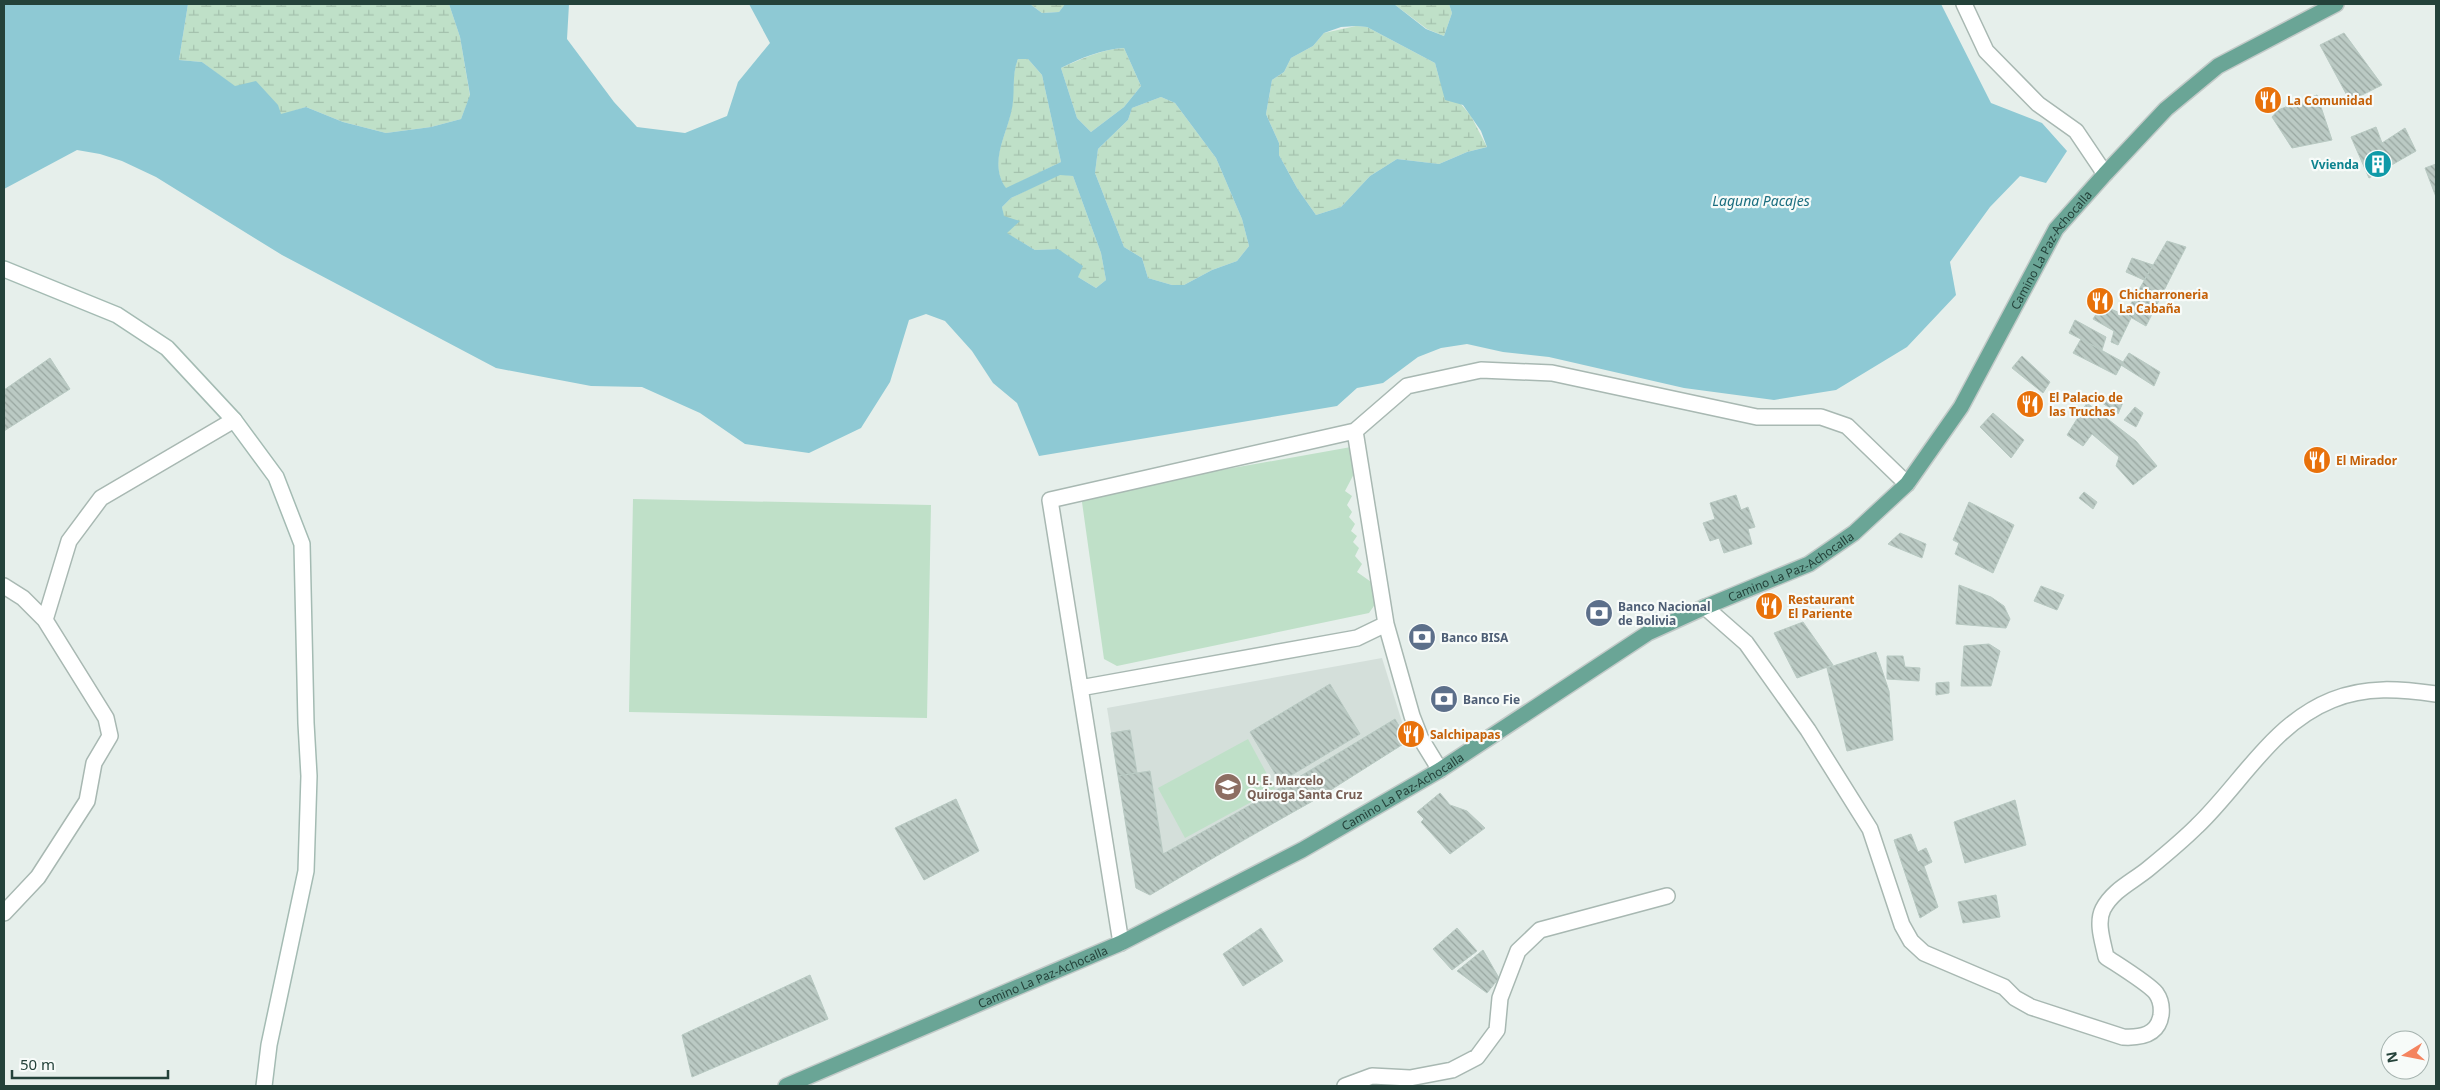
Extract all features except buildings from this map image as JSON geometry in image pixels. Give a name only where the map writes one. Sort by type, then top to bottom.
[{"type":"main road","name":"Camino La Paz-Achocalla","points":[[786,1086],[1121,943],[1302,850],[1440,770],[1648,633],[1809,564],[1854,533],[1907,484],[1961,407],[2056,229],[2105,174],[2166,109],[2218,66],[2336,4]]},
{"type":"street","points":[[1964,4],[1986,51],[2038,104],[2076,131],[2105,174]]},
{"type":"street","points":[[4,269],[117,315],[167,348],[234,420],[276,477],[302,544],[309,776],[306,862],[269,1045],[264,1086]]},
{"type":"street","points":[[1121,943],[1050,500],[1355,430],[1407,386],[1481,370],[1552,373],[1757,418],[1822,417],[1847,426],[1907,484]]},
{"type":"street","points":[[45,620],[69,541],[101,498],[234,420]]},
{"type":"street","points":[[1355,430],[1386,624],[1412,716],[1421,739],[1440,770]]},
{"type":"street","points":[[4,586],[23,598],[45,620],[106,718],[110,736],[94,763],[87,801],[38,877],[4,913]]},
{"type":"street","points":[[1705,607],[1746,643],[1808,730],[1866,821],[1902,924],[1911,941],[1924,953],[2004,987],[2015,998],[2031,1007],[2123,1037],[2138,1038],[2148,1035],[2159,1025],[2162,1007],[2156,992],[2106,957],[2100,930],[2102,911],[2111,896],[2148,869],[2198,826],[2256,756],[2300,716],[2331,700],[2361,690],[2401,689],[2436,694]]},
{"type":"street","points":[[1080,688],[1357,638],[1386,624]]},
{"type":"street","points":[[1345,1086],[1372,1076],[1410,1078],[1452,1070],[1477,1057],[1497,1030],[1500,998],[1518,951],[1540,930],[1667,896]]},
{"type":"shaded area","name":"U. E. Marcelo Quiroga Santa Cruz","points":[[1382,658],[1408,741],[1318,798],[1150,895],[1136,888],[1107,708]]},
{"type":"green space","points":[[188,4],[449,4],[460,37],[470,96],[461,119],[431,127],[386,133],[343,122],[306,107],[281,115],[235,87],[202,62],[179,60]]},
{"type":"green space","points":[[1030,4],[1065,4],[1059,12],[1042,13]]},
{"type":"green space","points":[[1394,4],[1449,4],[1452,13],[1444,36],[1427,29]]},
{"type":"green space","points":[[1356,26],[1367,27],[1435,63],[1439,78],[1471,116],[1487,147],[1467,152],[1439,164],[1397,159],[1370,176],[1341,207],[1316,215],[1297,188],[1279,155],[1279,143],[1266,114],[1272,80],[1284,72],[1291,58],[1313,46],[1324,33]]},
{"type":"green space","points":[[1124,48],[1141,86],[1124,107],[1091,132],[1077,118],[1061,68],[1100,52]]},
{"type":"green space","points":[[1018,59],[1028,59],[1042,75],[1061,162],[1006,189],[998,169],[998,160],[1011,111]]},
{"type":"green space","points":[[1161,97],[1175,103],[1216,158],[1242,219],[1249,246],[1237,261],[1212,270],[1184,285],[1172,285],[1148,278],[1142,258],[1124,247],[1095,173],[1098,149],[1128,120],[1132,108]]},
{"type":"green space","points":[[1060,174],[1073,176],[1101,253],[1106,280],[1096,288],[1078,277],[1058,249],[1035,250],[1006,233],[1002,207],[1011,198]]},
{"type":"green space","points":[[1351,447],[1356,470],[1345,491],[1352,496],[1347,505],[1352,512],[1349,517],[1355,524],[1351,531],[1357,536],[1353,542],[1359,548],[1355,556],[1362,564],[1357,572],[1374,584],[1376,603],[1369,613],[1117,666],[1104,659],[1081,495]]},
{"type":"green space","points":[[633,499],[931,505],[927,718],[629,712]]},
{"type":"green space","points":[[1248,739],[1275,789],[1185,838],[1158,788]]},
{"type":"water","name":"Laguna Pacajes","points":[[4,4],[188,4],[179,60],[202,62],[235,86],[256,81],[278,105],[281,114],[306,107],[343,122],[386,133],[431,127],[461,119],[470,95],[460,37],[449,4],[569,4],[567,39],[614,102],[637,127],[685,133],[727,116],[738,82],[770,43],[749,4],[1030,4],[1042,13],[1059,12],[1065,4],[1394,4],[1426,29],[1444,36],[1452,13],[1449,4],[1941,4],[1991,103],[2042,123],[2067,151],[2046,183],[2020,176],[1990,207],[1950,262],[1956,295],[1907,347],[1836,390],[1774,400],[1684,388],[1549,357],[1503,352],[1467,344],[1441,348],[1418,357],[1383,383],[1357,388],[1337,406],[1039,456],[1017,403],[993,383],[972,351],[945,321],[926,314],[909,320],[890,382],[861,428],[809,453],[745,444],[700,413],[642,387],[591,386],[496,368],[282,255],[156,177],[122,161],[100,154],[77,150],[4,189]],"holes":[[[1341,27],[1367,27],[1435,63],[1445,100],[1463,105],[1481,131],[1487,147],[1467,152],[1439,164],[1397,159],[1370,176],[1341,207],[1316,215],[1297,188],[1279,155],[1279,143],[1266,114],[1272,80],[1284,72],[1291,58],[1313,46],[1324,33]],[[1124,48],[1141,86],[1124,107],[1091,132],[1077,118],[1061,68],[1108,50]],[[1018,59],[1028,59],[1042,75],[1061,162],[1006,188],[1001,179],[999,160],[1002,141],[1012,106]],[[1161,97],[1175,103],[1216,158],[1242,219],[1249,246],[1237,261],[1212,270],[1184,285],[1172,285],[1148,278],[1142,258],[1124,247],[1095,173],[1098,149],[1128,120],[1132,108]],[[1060,175],[1073,176],[1101,253],[1106,280],[1096,288],[1078,277],[1083,266],[1058,249],[1035,250],[1007,233],[1020,221],[1004,216],[1002,207],[1011,198]]]},
{"type":"place","name":"La Comunidad","points":[[2268,100]]},
{"type":"place","name":"Vvienda","points":[[2378,164]]},
{"type":"place","name":"Chicharroneria La Cabaña","points":[[2100,301]]},
{"type":"place","name":"El Palacio de las Truchas","points":[[2030,404]]},
{"type":"place","name":"El Mirador","points":[[2317,460]]},
{"type":"place","name":"Restaurant El Pariente","points":[[1769,606]]},
{"type":"place","name":"Banco Nacional de Bolivia","points":[[1599,613]]},
{"type":"place","name":"Banco BISA","points":[[1422,637]]},
{"type":"place","name":"Banco Fie","points":[[1444,699]]},
{"type":"place","name":"Salchipapas","points":[[1411,734]]},
{"type":"place","name":"U. E. Marcelo Quiroga Santa Cruz","points":[[1228,787]]}]
